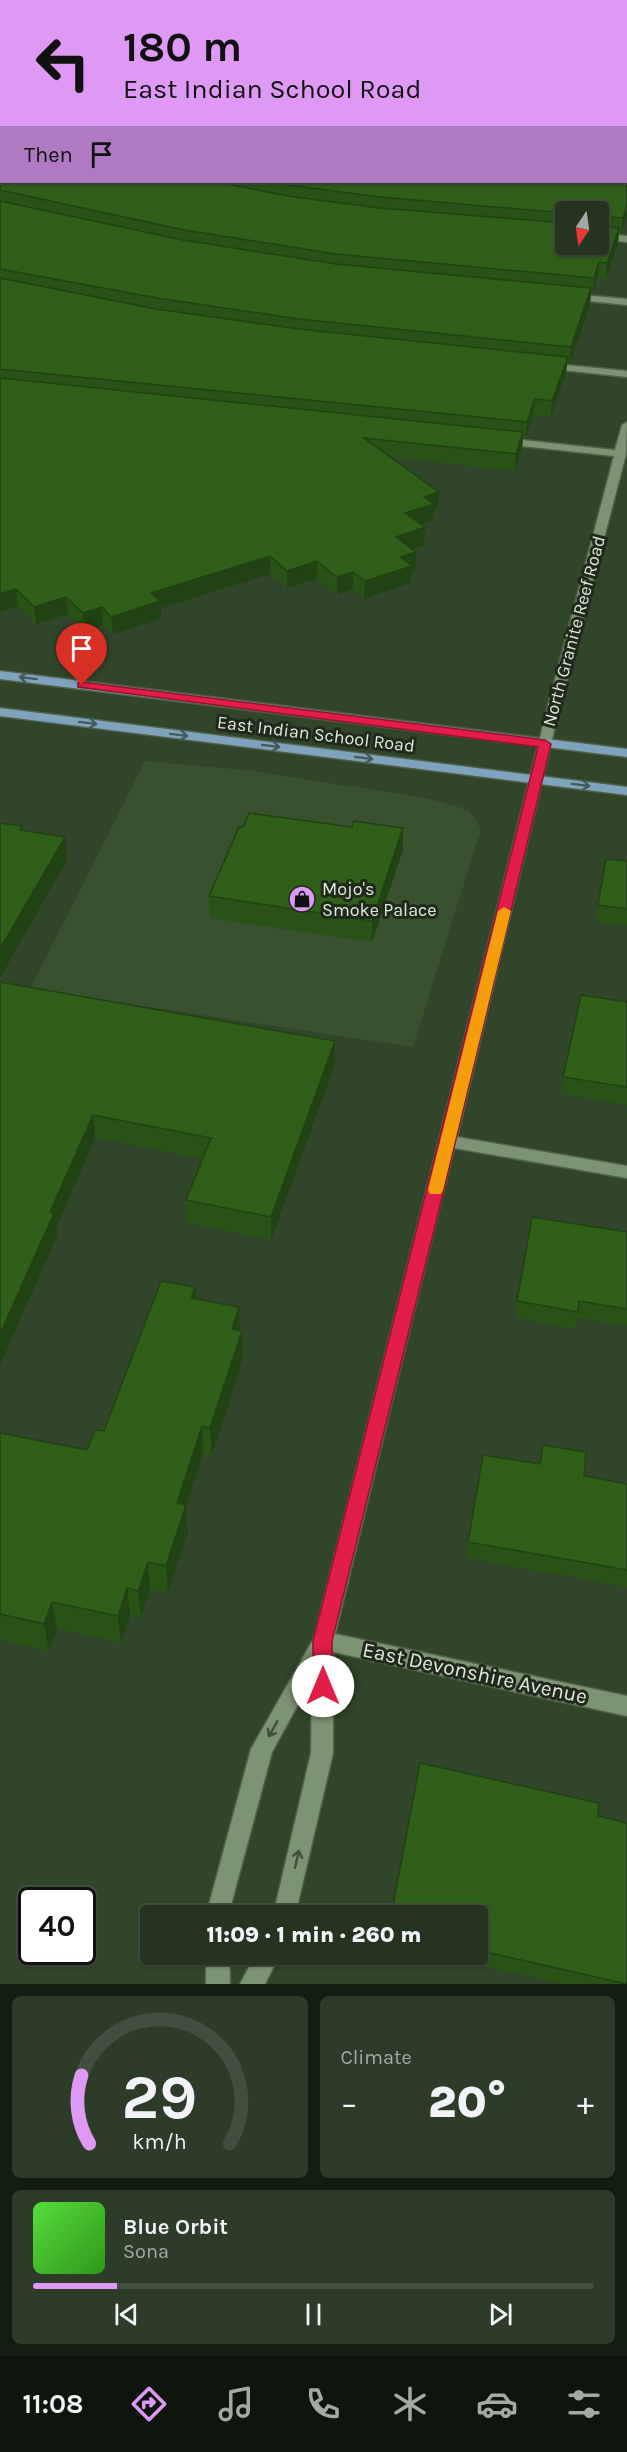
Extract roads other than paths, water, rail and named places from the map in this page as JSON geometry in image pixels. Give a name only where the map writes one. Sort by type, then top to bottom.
[{"type":"main road","name":"East Indian School Road","points":[[0,675],[627,753]]},
{"type":"main road","name":"East Indian School Road","points":[[0,712],[627,791]]},
{"type":"street","points":[[609,237],[627,238]]},
{"type":"street","points":[[557,295],[627,302]]},
{"type":"street","points":[[540,365],[627,374]]},
{"type":"street","name":"North Granite Reef Road","points":[[287,1905],[322,1753],[323,1641],[545,744],[627,425]]},
{"type":"street","points":[[492,440],[621,454]]},
{"type":"street","points":[[447,1141],[627,1172]]},
{"type":"street","name":"North Granite Reef Road","points":[[220,1905],[262,1749],[323,1641]]},
{"type":"street","name":"East Devonshire Avenue","points":[[323,1641],[627,1706]]},
{"type":"street","points":[[217,1965],[218,1984]]},
{"type":"street","points":[[252,1984],[263,1965]]},
{"type":"place","name":"Mojo's Smoke Palace","points":[[302,899]]}]
